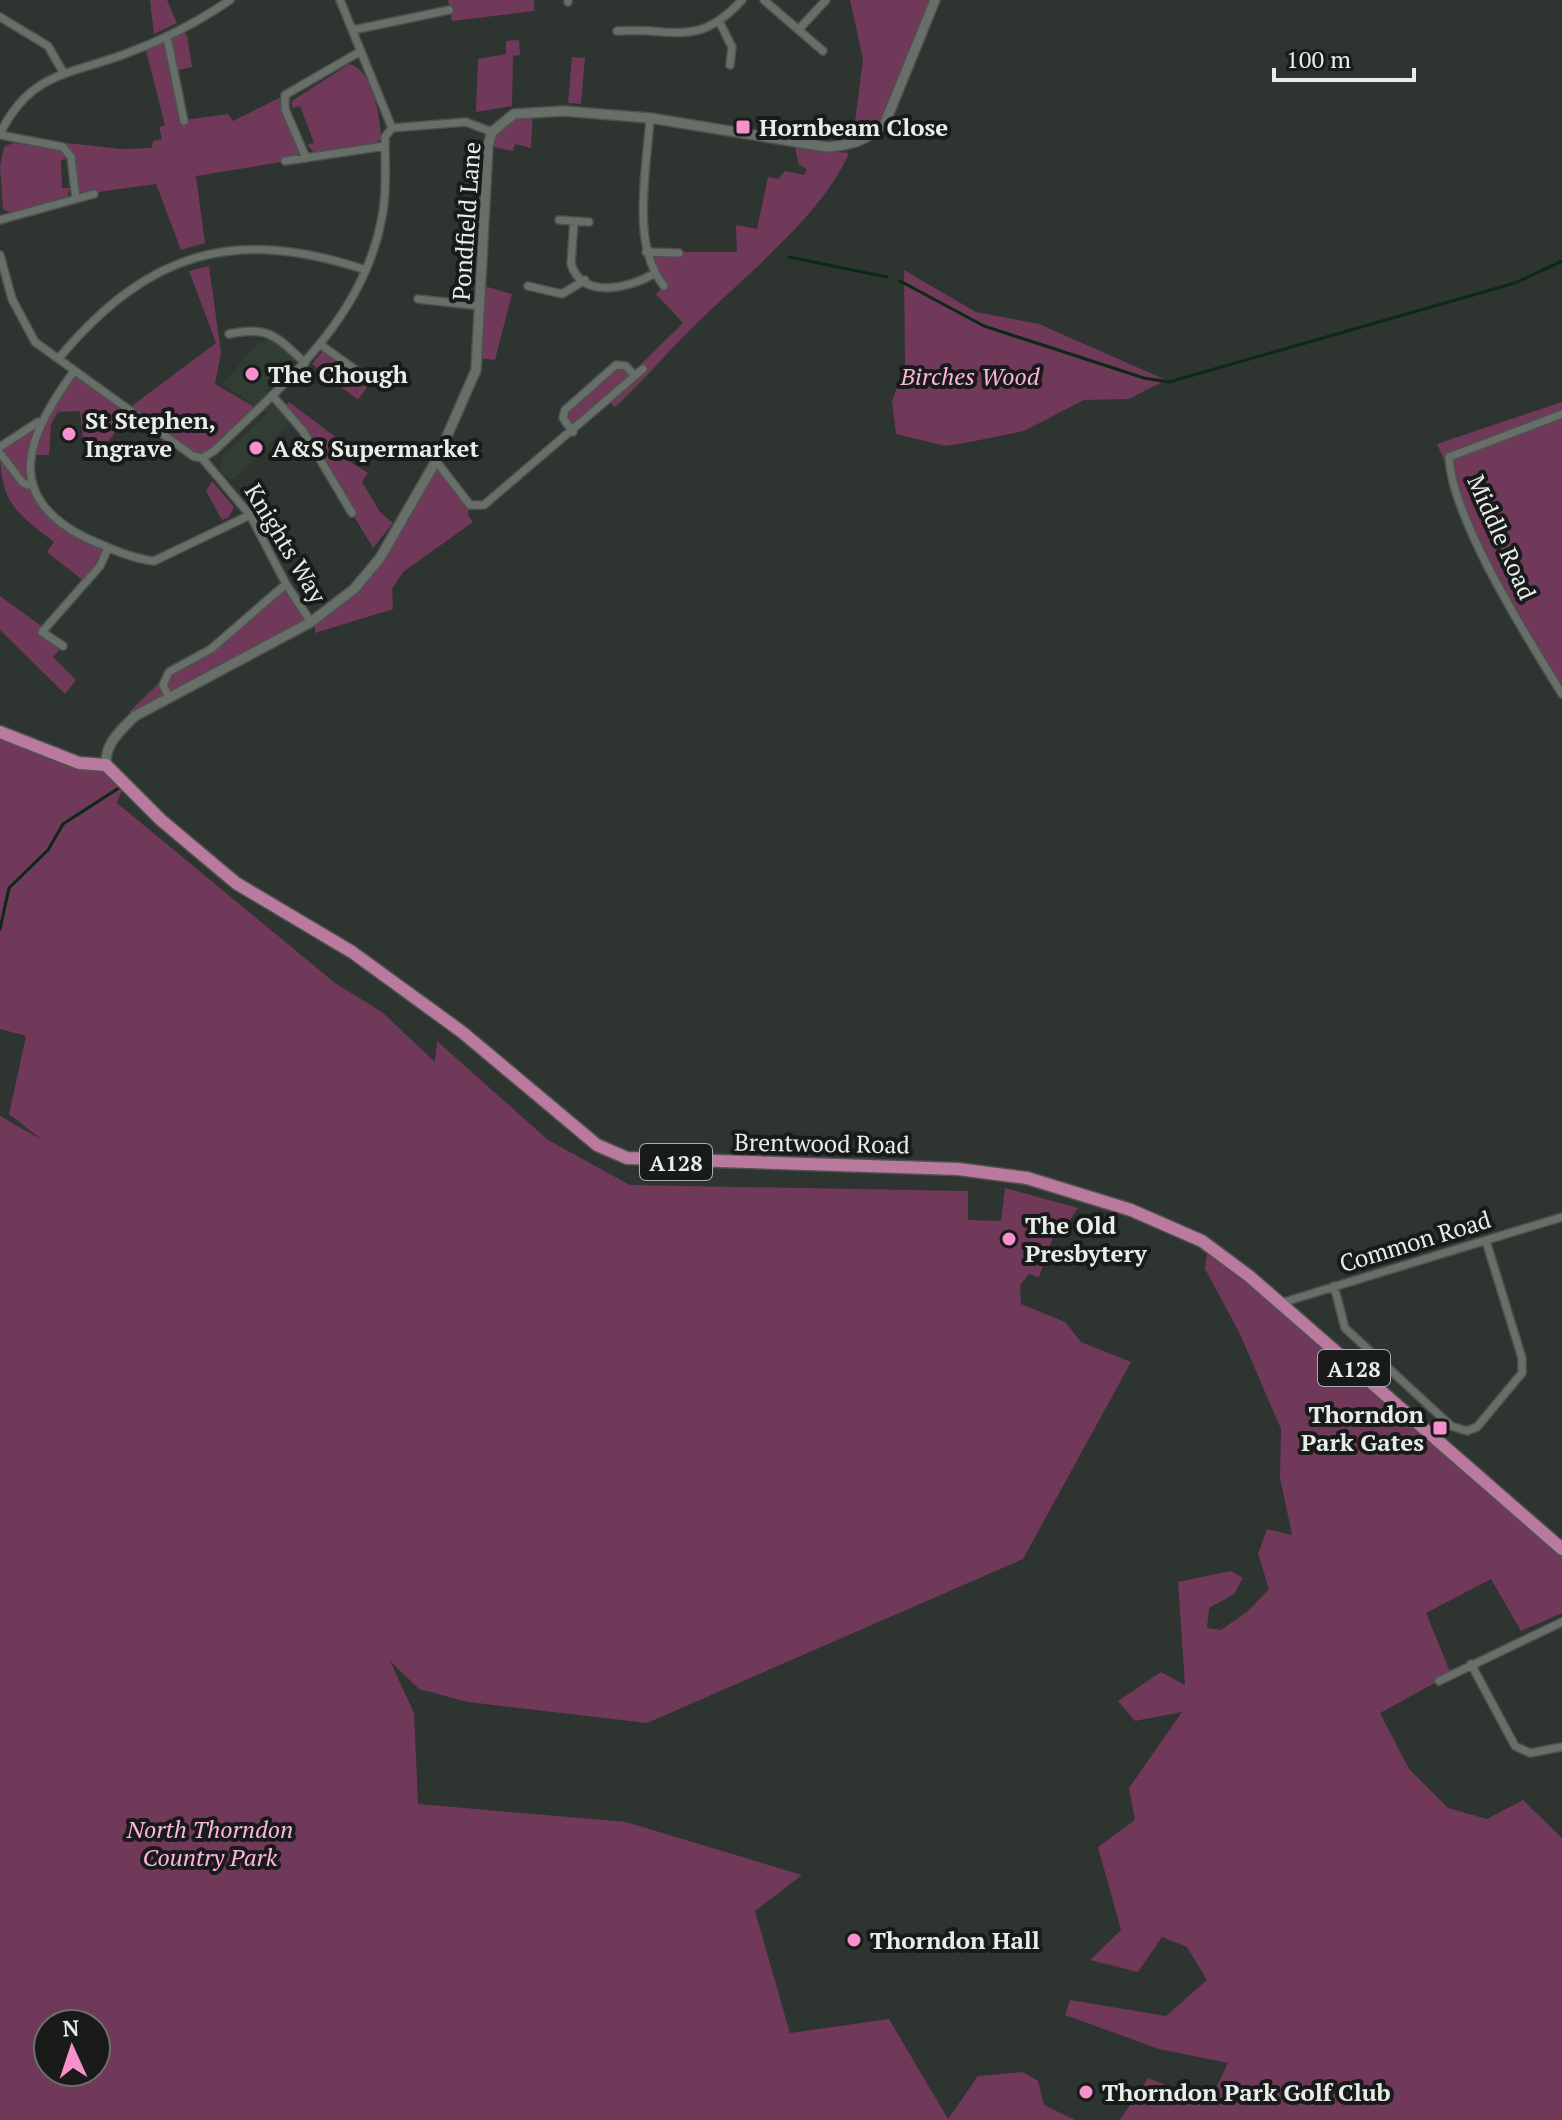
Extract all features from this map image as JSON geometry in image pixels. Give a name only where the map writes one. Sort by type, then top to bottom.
[{"type":"main road","points":[[0,732],[79,763],[106,765]]},
{"type":"main road","name":"Brentwood Road","points":[[106,765],[161,820],[236,883],[352,952],[462,1032],[597,1145],[627,1158],[958,1169],[1027,1178],[1131,1210],[1202,1241],[1280,1303],[1560,1543]]},
{"type":"street","points":[[76,199],[71,157],[63,147],[0,135],[3,119],[35,87],[63,72],[121,56],[167,37],[202,20],[230,0]]},
{"type":"street","points":[[340,0],[392,128]]},
{"type":"street","points":[[617,31],[701,31],[720,23],[742,0]]},
{"type":"street","points":[[764,0],[823,51]]},
{"type":"street","points":[[799,29],[826,0]]},
{"type":"street","name":"Pondfield Lane","points":[[106,765],[108,750],[116,735],[135,716],[311,622],[354,589],[380,558],[436,461],[476,370],[488,146],[492,132],[504,119],[523,111],[603,112],[827,147],[852,145],[870,137],[885,123],[935,0]]},
{"type":"street","points":[[353,30],[391,19],[449,10]]},
{"type":"street","points":[[0,17],[48,46],[63,72]]},
{"type":"street","points":[[720,23],[732,47],[730,65]]},
{"type":"street","points":[[167,37],[184,121]]},
{"type":"street","points":[[306,158],[285,109],[285,95],[361,51]]},
{"type":"street","points":[[650,118],[643,235],[654,274],[664,286]]},
{"type":"street","points":[[202,458],[214,451],[305,363],[351,301],[366,270],[382,216],[385,137],[392,128],[466,122],[492,132]]},
{"type":"street","points":[[285,161],[385,146]]},
{"type":"street","points":[[0,220],[94,194]]},
{"type":"street","points":[[559,220],[589,222]]},
{"type":"street","points":[[574,221],[571,264],[573,270],[585,280],[615,290],[654,274]]},
{"type":"street","points":[[59,358],[89,322],[120,295],[185,260],[233,250],[265,249],[296,251],[366,270]]},
{"type":"street","points":[[646,252],[679,253]]},
{"type":"street","name":"Knights Way","points":[[0,255],[21,320],[35,342],[193,456],[202,458],[250,515],[286,584],[311,622]]},
{"type":"street","points":[[528,286],[562,294],[585,280]]},
{"type":"street","points":[[418,299],[480,306]]},
{"type":"street","points":[[229,334],[248,330],[272,334],[305,363]]},
{"type":"street","points":[[321,345],[371,381]]},
{"type":"street","points":[[573,432],[563,418],[565,410],[616,365],[626,366],[635,376]]},
{"type":"street","points":[[436,461],[472,509],[484,505],[643,369]]},
{"type":"street","points":[[74,371],[38,422],[0,450],[28,485],[32,497],[59,525],[108,548],[154,561],[250,515]]},
{"type":"street","points":[[272,395],[303,431],[352,513]]},
{"type":"street","name":"Middle Road","points":[[1562,414],[1449,457],[1468,522],[1505,598],[1562,694]]},
{"type":"street","points":[[28,485],[30,454],[38,422]]},
{"type":"street","points":[[63,646],[42,632],[100,566],[108,548]]},
{"type":"street","points":[[169,697],[163,685],[169,672],[211,649],[286,584]]},
{"type":"street","name":"Common Road","points":[[1280,1303],[1562,1217]]},
{"type":"street","points":[[1334,1286],[1345,1328],[1451,1426],[1467,1431],[1477,1427],[1522,1373],[1522,1358],[1486,1241]]},
{"type":"street","points":[[1439,1681],[1562,1622]]},
{"type":"street","points":[[1471,1664],[1515,1746],[1530,1753],[1562,1747]]},
{"type":"shaded area","points":[[271,338],[295,356],[294,363],[266,391],[284,412],[288,425],[234,479],[227,477],[220,470],[223,455],[267,414],[222,384],[257,344]]},
{"type":"green space","points":[[150,0],[167,0],[177,23],[154,34]]},
{"type":"green space","points":[[448,0],[534,0],[534,11],[452,21]]},
{"type":"green space","points":[[850,0],[935,0],[885,123],[852,145],[863,59]]},
{"type":"green space","points":[[182,31],[187,35],[192,67],[174,71],[184,120],[228,114],[233,121],[285,95],[284,107],[306,158],[196,176],[205,243],[181,250],[156,184],[84,194],[77,190],[74,155],[67,143],[122,149],[152,148],[153,141],[162,139],[159,127],[165,125],[145,47]]},
{"type":"green space","points":[[519,40],[520,55],[513,56],[512,106],[476,112],[478,59],[506,54],[506,41]]},
{"type":"green space","points":[[572,57],[585,58],[581,104],[568,103]]},
{"type":"green space","points":[[349,64],[364,75],[369,84],[377,108],[381,139],[374,144],[314,152],[307,145],[314,143],[300,106],[292,108],[292,101]]},
{"type":"green space","points":[[533,111],[531,148],[515,144],[513,151],[488,146],[498,125]]},
{"type":"green space","points":[[13,143],[64,151],[68,159],[61,160],[62,188],[70,188],[67,199],[14,213],[3,210],[0,166],[4,147]]},
{"type":"green space","points":[[795,148],[849,153],[837,176],[801,223],[615,407],[608,401],[573,432],[566,424],[565,410],[621,365],[635,376],[643,369],[640,365],[683,323],[656,294],[663,286],[646,252],[737,252],[736,225],[757,229],[768,177],[778,179],[785,171],[804,175],[807,169],[799,165]]},
{"type":"green space","points":[[209,266],[221,353],[215,384],[258,409],[202,458],[193,456],[129,408],[216,343],[189,271]]},
{"type":"green space","name":"Birches Wood","points":[[904,270],[976,312],[1039,324],[1166,380],[1129,399],[1084,400],[1024,431],[970,442],[946,446],[896,434],[892,401],[905,365]]},
{"type":"green space","points":[[481,285],[512,294],[495,360],[477,358]]},
{"type":"green space","points":[[325,348],[371,381],[358,400],[312,364]]},
{"type":"green space","points":[[74,371],[129,408],[112,437],[85,462],[80,411],[58,412],[51,424],[49,455],[30,455],[32,492],[39,505],[61,525],[108,548],[85,582],[47,552],[54,542],[28,522],[12,503],[3,480],[0,447],[38,422]]},
{"type":"green space","points":[[289,402],[341,441],[335,452],[368,473],[362,482],[380,512],[393,523],[373,548],[303,431],[284,408]]},
{"type":"green space","points":[[1562,402],[1562,694],[1495,576],[1437,444]]},
{"type":"green space","points":[[436,461],[469,505],[468,515],[473,522],[403,572],[392,589],[393,609],[315,633],[314,620],[353,586],[384,548]]},
{"type":"green space","points":[[212,481],[234,507],[229,517],[222,520],[206,491]]},
{"type":"green space","points":[[286,584],[311,622],[135,716],[129,712],[164,678],[201,656]]},
{"type":"green space","points":[[0,596],[63,646],[53,657],[76,680],[65,694],[0,630]]},
{"type":"green space","name":"North Thorndon Country Park","points":[[0,734],[106,765],[124,784],[117,803],[335,983],[382,1012],[435,1062],[437,1041],[548,1140],[630,1185],[968,1191],[968,1220],[1001,1221],[1005,1188],[1078,1208],[1070,1220],[1060,1218],[1039,1277],[1029,1274],[1020,1285],[1021,1304],[1065,1322],[1081,1342],[1131,1362],[1023,1559],[647,1723],[468,1702],[419,1689],[390,1661],[414,1713],[418,1804],[626,1822],[802,1875],[755,1911],[790,2033],[889,2019],[948,2119],[978,2076],[1023,2072],[1038,2081],[1044,2105],[1075,2120],[0,2120],[0,1116],[42,1140],[9,1114],[26,1036],[0,1029]]},
{"type":"green space","points":[[1208,1246],[1562,1549],[1562,1613],[1521,1631],[1491,1579],[1426,1613],[1451,1674],[1380,1713],[1409,1769],[1448,1808],[1487,1819],[1523,1800],[1562,1838],[1562,2120],[1120,2120],[1148,2078],[1209,2103],[1228,2063],[1159,2049],[1065,2015],[1070,2000],[1166,2016],[1207,1980],[1187,1947],[1162,1937],[1138,1972],[1090,1960],[1121,1930],[1098,1847],[1135,1820],[1129,1788],[1182,1712],[1135,1721],[1118,1701],[1161,1672],[1185,1685],[1178,1582],[1231,1571],[1243,1578],[1234,1594],[1209,1608],[1207,1628],[1221,1630],[1248,1611],[1269,1589],[1258,1554],[1267,1529],[1292,1535],[1280,1478],[1281,1429],[1240,1334],[1205,1269]]},
{"type":"waterway","points":[[789,257],[887,277]]},
{"type":"waterway","points":[[900,281],[984,326],[1144,378],[1169,382],[1515,283],[1562,261]]},
{"type":"waterway","points":[[0,929],[9,888],[48,850],[63,824],[122,786]]},
{"type":"place","name":"Hornbeam Close","points":[[743,127]]},
{"type":"place","name":"The Chough","points":[[252,374]]},
{"type":"place","name":"St Stephen, Ingrave","points":[[69,434]]},
{"type":"place","name":"A&S Supermarket","points":[[256,448]]},
{"type":"place","name":"The Old Presbytery","points":[[1009,1239]]},
{"type":"place","name":"Thorndon Park Gates","points":[[1440,1428]]},
{"type":"place","name":"Thorndon Hall","points":[[854,1940]]},
{"type":"place","name":"Thorndon Park Golf Club","points":[[1086,2092]]}]
